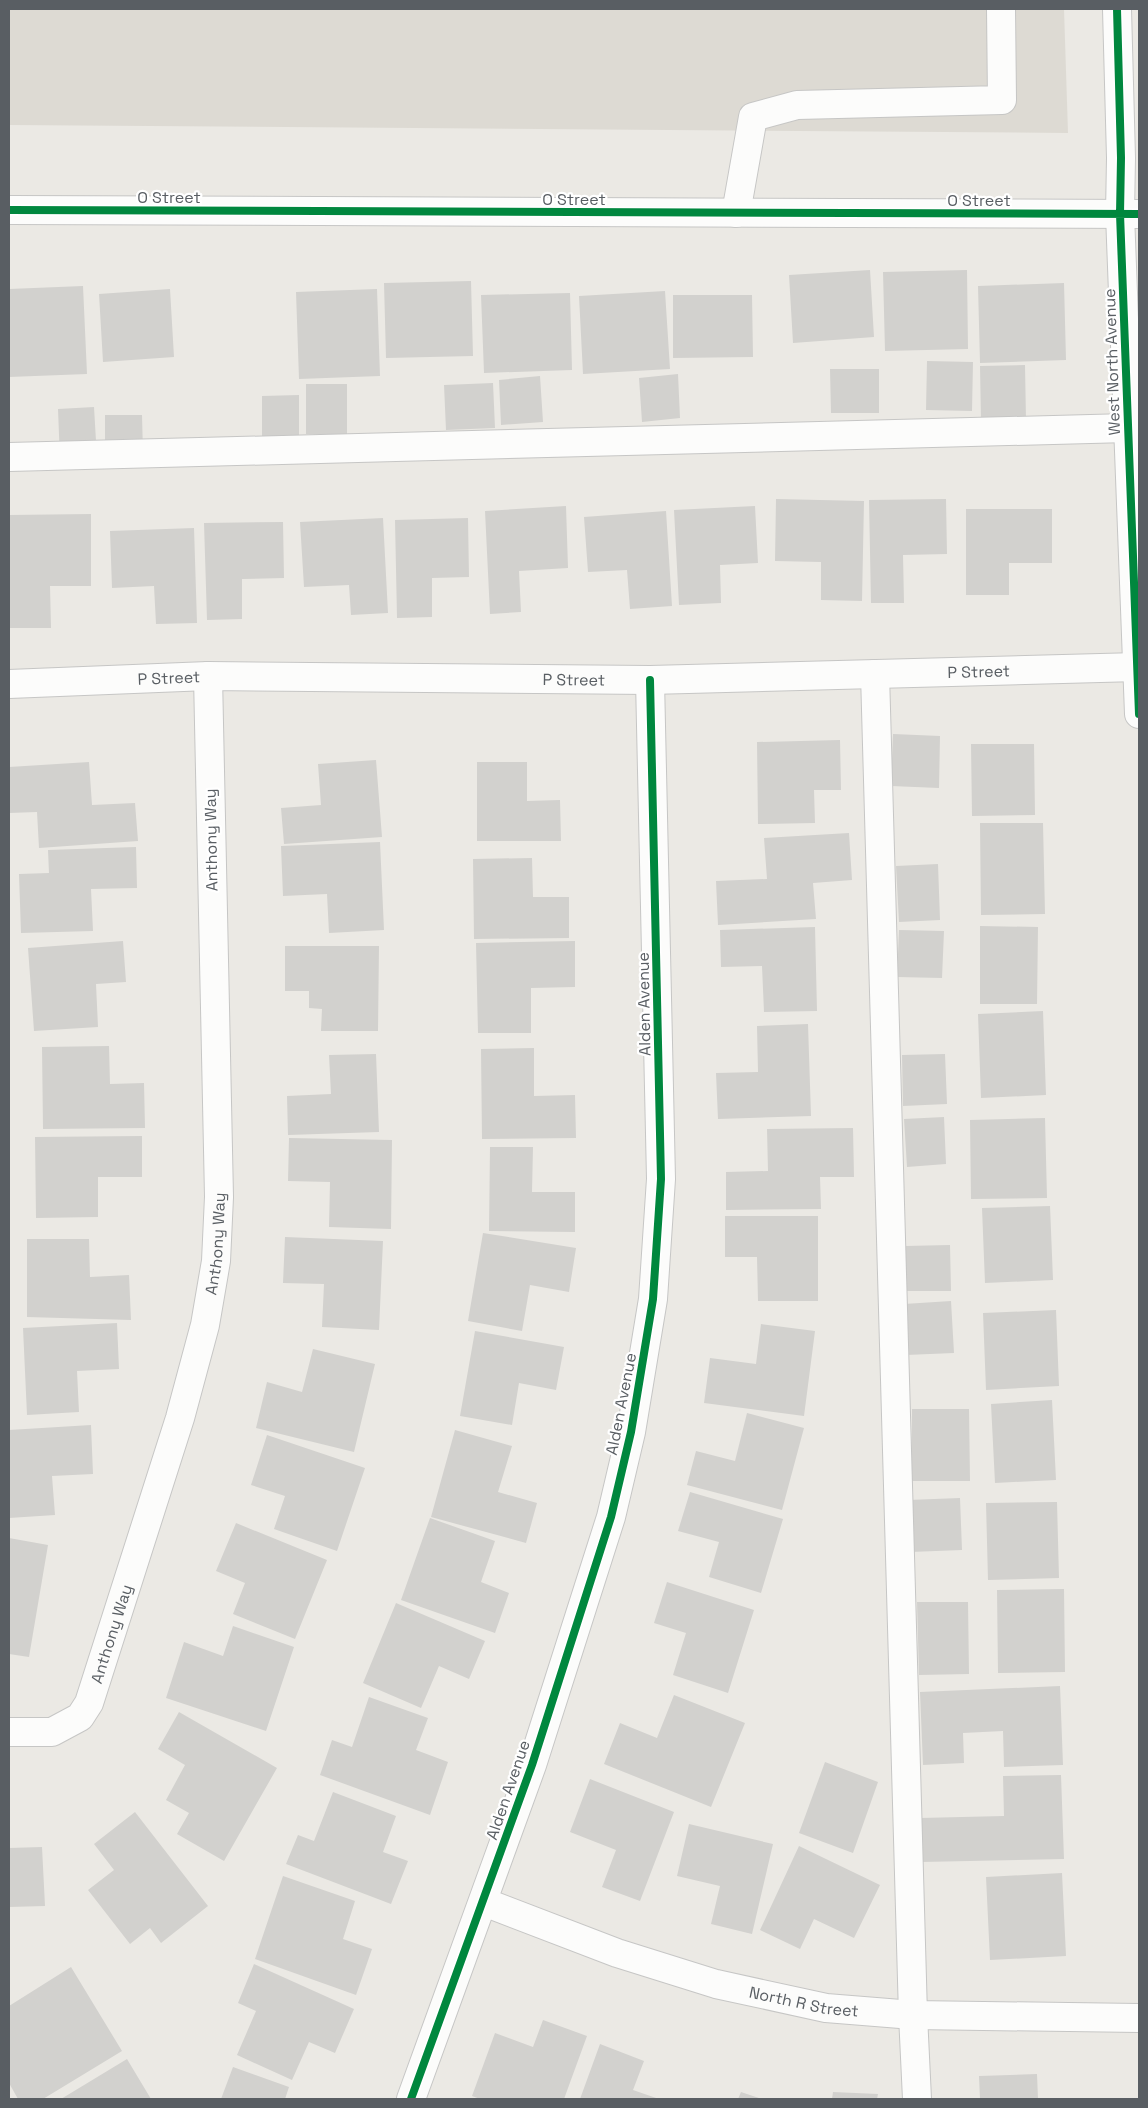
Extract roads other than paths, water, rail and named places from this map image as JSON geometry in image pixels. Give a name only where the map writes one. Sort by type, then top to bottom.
[{"type":"street","points":[[736,213],[753,117],[797,105],[1002,100],[1001,9]]},
{"type":"street","name":"West North Avenue","points":[[1117,9],[1121,158],[1129,214],[1128,428],[1139,714]]},
{"type":"street","name":"O Street","points":[[9,210],[1129,214]]},
{"type":"street","points":[[9,457],[1128,428]]},
{"type":"street","name":"P Street","points":[[9,684],[208,676],[650,680],[1138,666]]},
{"type":"street","points":[[875,674],[913,2015],[917,2099]]},
{"type":"street","name":"Anthony Way","points":[[9,1732],[52,1732],[80,1717],[89,1704],[180,1418],[205,1325],[216,1261],[219,1197],[208,676]]},
{"type":"street","name":"Alden Avenue","points":[[411,2099],[484,1902],[532,1765],[611,1517],[632,1432],[654,1299],[661,1179],[650,680]]},
{"type":"street","name":"North R Street","points":[[484,1902],[617,1952],[716,1984],[826,2008],[913,2015],[1139,2018]]}]
